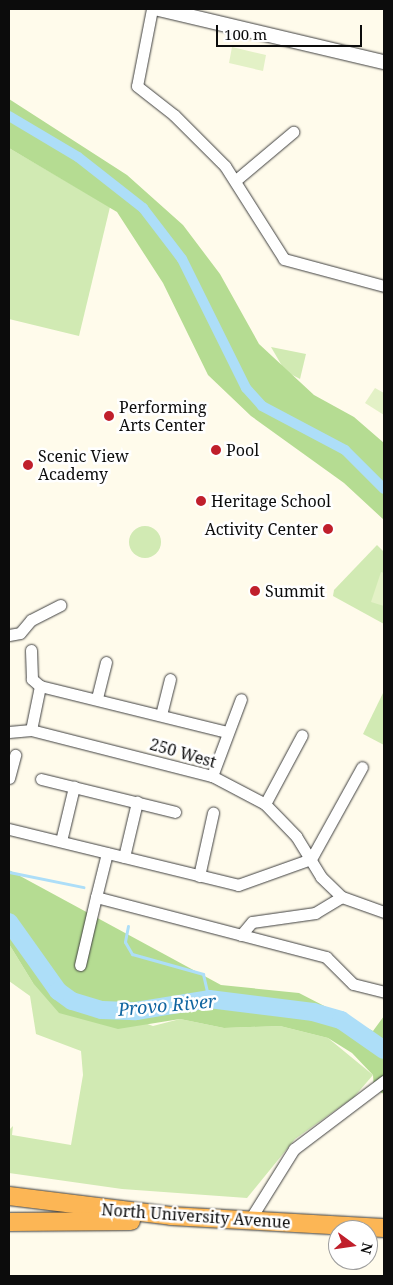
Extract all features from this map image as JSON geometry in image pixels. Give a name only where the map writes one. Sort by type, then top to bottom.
[{"type":"highway","name":"North University Avenue","points":[[9,1196],[170,1216],[384,1228]]},
{"type":"highway","points":[[9,1222],[131,1221],[170,1216]]},
{"type":"street","points":[[152,9],[136,82],[190,129],[236,180],[284,259],[384,286]]},
{"type":"street","points":[[159,9],[384,62]]},
{"type":"street","points":[[236,180],[293,132]]},
{"type":"street","points":[[9,635],[20,633],[31,620],[60,605]]},
{"type":"street","points":[[32,650],[32,679],[40,686],[96,698],[227,732]]},
{"type":"street","points":[[96,698],[106,662]]},
{"type":"street","points":[[161,715],[170,679]]},
{"type":"street","points":[[30,730],[40,686]]},
{"type":"street","points":[[212,776],[241,699]]},
{"type":"street","name":"250 West","points":[[9,732],[30,730],[212,776],[265,804],[311,859],[321,877],[342,898],[384,912]]},
{"type":"street","points":[[265,804],[302,735]]},
{"type":"street","points":[[9,778],[15,755]]},
{"type":"street","points":[[9,829],[238,885],[311,859],[362,767]]},
{"type":"street","points":[[41,779],[175,812]]},
{"type":"street","points":[[61,841],[74,787]]},
{"type":"street","points":[[124,857],[137,802]]},
{"type":"street","points":[[199,876],[213,813]]},
{"type":"street","points":[[80,965],[107,853]]},
{"type":"street","points":[[96,897],[326,958],[353,984],[384,992]]},
{"type":"street","points":[[241,935],[252,922],[315,913],[342,898]]},
{"type":"street","points":[[249,1221],[294,1148],[384,1081]]},
{"type":"green space","points":[[232,47],[266,55],[263,71],[229,63]]},
{"type":"green space","points":[[9,99],[127,175],[183,225],[220,274],[259,344],[314,395],[354,417],[384,443],[384,520],[344,483],[251,416],[208,375],[163,283],[117,212],[9,148]]},
{"type":"green space","points":[[9,148],[110,207],[79,336],[9,319]]},
{"type":"green space","points":[[271,347],[306,354],[300,379],[285,371]]},
{"type":"green space","points":[[375,388],[384,393],[384,415],[365,403]]},
{"type":"green space","points":[[145,526],[151,527],[156,531],[160,536],[160,548],[156,553],[151,557],[145,558],[139,557],[134,553],[130,548],[129,542],[130,536],[134,531],[139,527]]},
{"type":"green space","points":[[377,545],[384,552],[384,624],[333,596],[334,590]]},
{"type":"green space","points":[[381,572],[384,573],[384,606],[371,602]]},
{"type":"green space","points":[[384,691],[384,745],[363,734]]},
{"type":"green space","points":[[9,870],[221,985],[299,993],[373,1031],[384,1016],[384,1094],[374,1089],[373,1075],[352,1053],[328,1038],[280,1026],[224,1028],[180,1019],[118,1029],[59,1013],[33,983],[9,944]]},
{"type":"green space","points":[[9,944],[33,983],[153,1026],[180,1019],[224,1028],[280,1026],[328,1038],[373,1075],[354,1097],[295,1139],[247,1198],[122,1189],[9,1173],[9,1130],[13,1126],[12,1135],[71,1145],[83,1075],[81,1051],[36,1034],[30,996],[9,981]]},
{"type":"waterway","points":[[9,116],[78,157],[143,208],[182,259],[246,388],[262,406],[345,450],[384,489]]},
{"type":"waterway","points":[[9,872],[83,887]]},
{"type":"waterway","name":"Provo River","points":[[9,922],[58,991],[72,1001],[102,1010],[136,1011],[209,999],[313,1012],[341,1020],[384,1050]]},
{"type":"waterway","points":[[128,926],[125,942],[132,954],[203,974],[209,999]]},
{"type":"place","name":"Performing Arts Center","points":[[109,416]]},
{"type":"place","name":"Pool","points":[[216,450]]},
{"type":"place","name":"Scenic View Academy","points":[[28,465]]},
{"type":"place","name":"Heritage School","points":[[201,501]]},
{"type":"place","name":"Activity Center","points":[[328,529]]},
{"type":"place","name":"Summit","points":[[255,591]]}]
